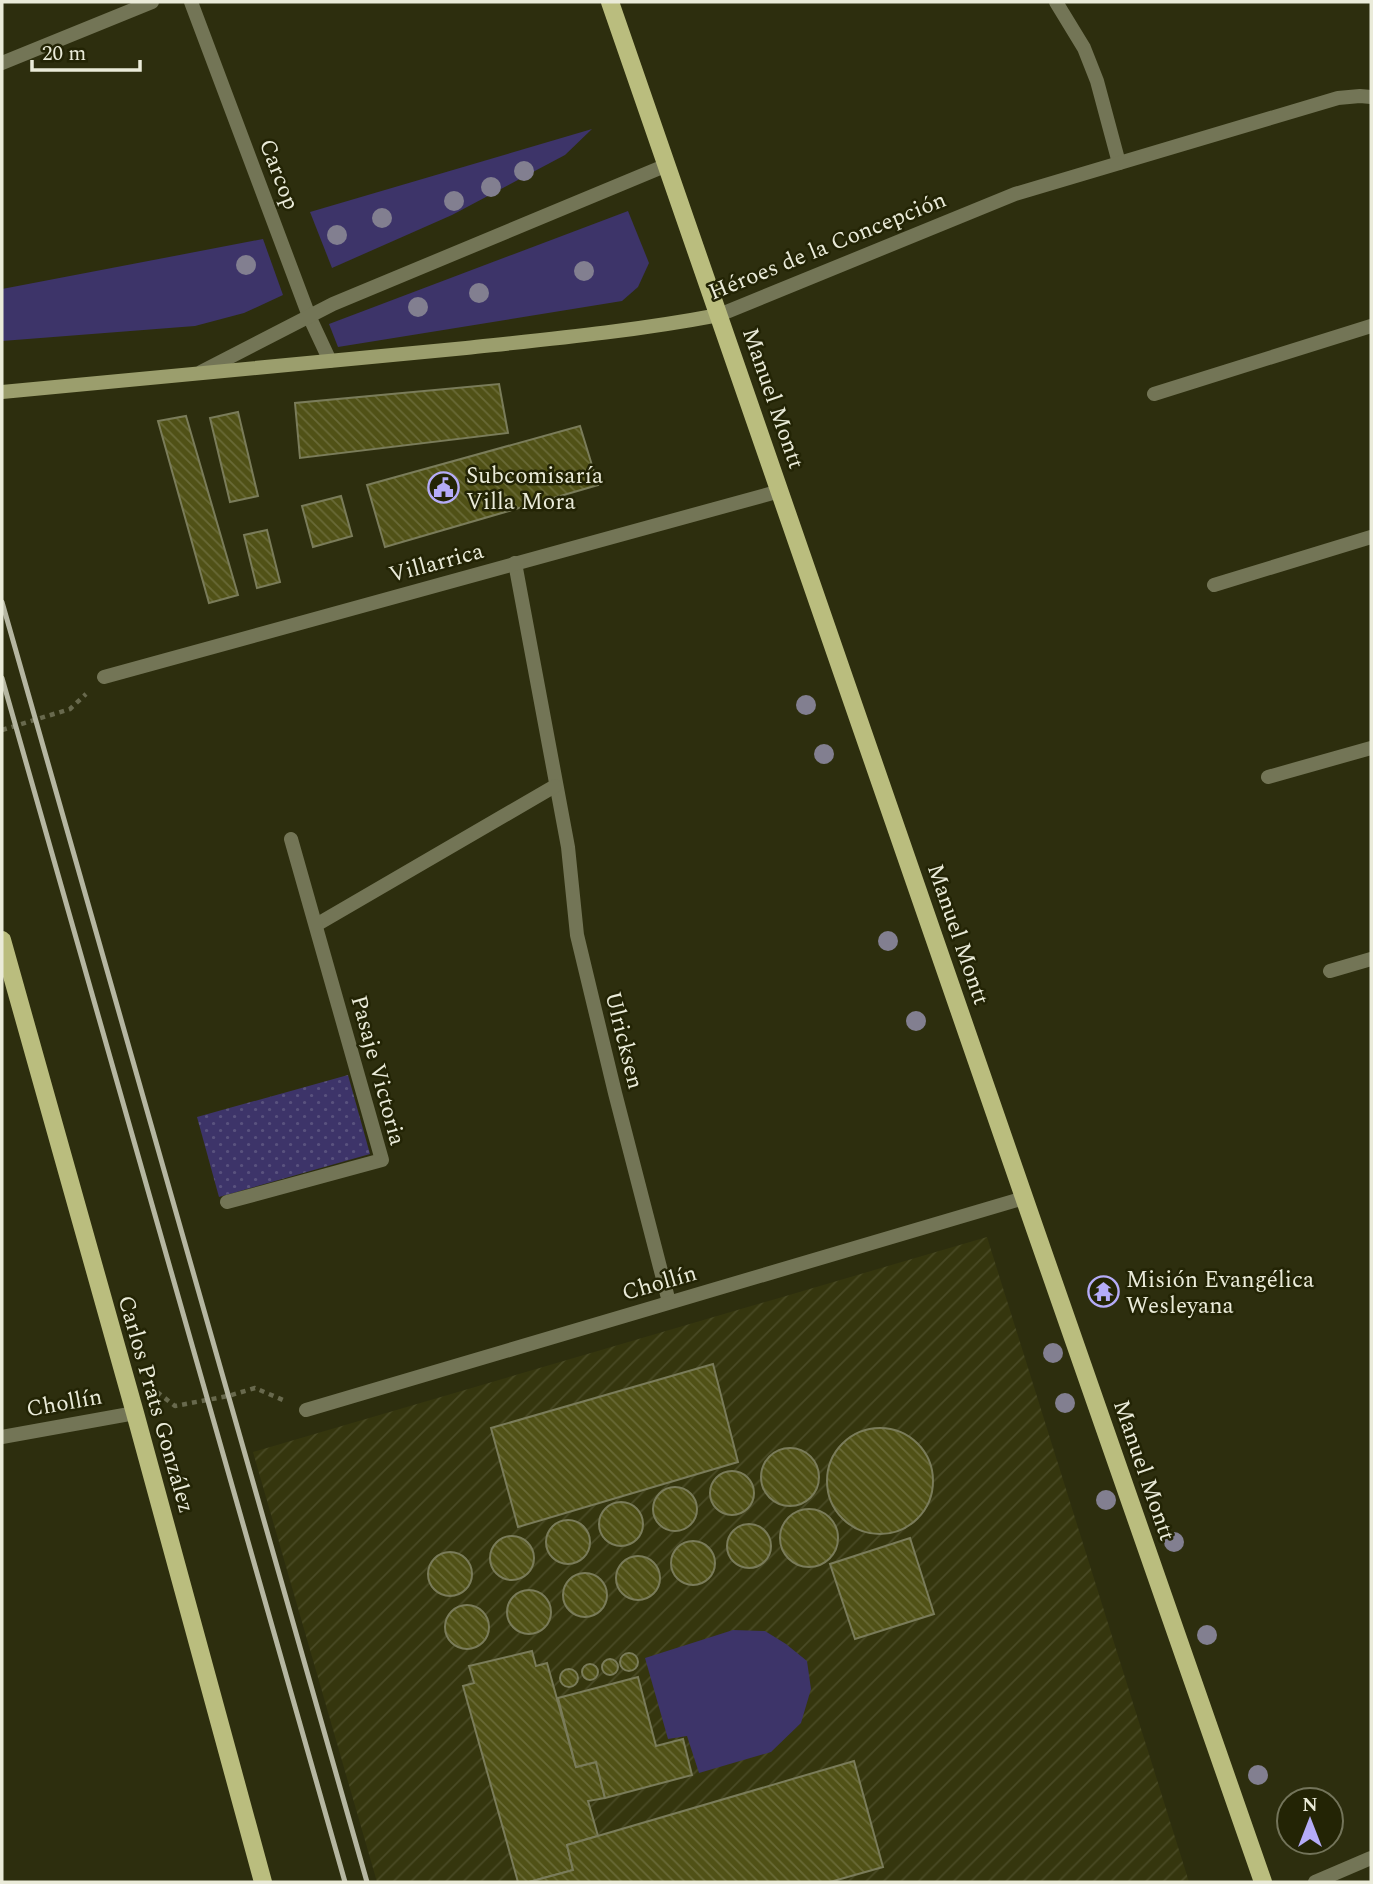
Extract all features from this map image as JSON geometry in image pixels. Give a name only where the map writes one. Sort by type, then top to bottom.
[{"type":"main road","name":"Manuel Montt","points":[[610,2],[1263,1882]]},
{"type":"main road","name":"Carlos Prats González","points":[[2,940],[263,1882]]},
{"type":"street","points":[[2,63],[152,2]]},
{"type":"street","name":"Carcop","points":[[191,2],[309,316],[330,361]]},
{"type":"street","points":[[1056,2],[1084,48],[1097,80],[1119,163]]},
{"type":"street","name":"Héroes de la Concepción","points":[[2,393],[625,331],[719,315],[1016,194],[1338,98],[1371,97]]},
{"type":"street","name":"Héroes de la Concepción","points":[[201,372],[332,304],[667,165]]},
{"type":"street","points":[[1154,394],[1371,327]]},
{"type":"street","name":"Villarrica","points":[[104,677],[780,491]]},
{"type":"street","points":[[1214,585],[1371,537]]},
{"type":"street","name":"Ulricksen","points":[[515,564],[568,847],[577,935],[669,1303]]},
{"type":"street","points":[[1268,777],[1371,748]]},
{"type":"street","points":[[316,925],[555,786]]},
{"type":"street","name":"Pasaje Victoria","points":[[227,1202],[382,1160],[291,839]]},
{"type":"street","points":[[1330,971],[1371,958]]},
{"type":"street","name":"Chollín","points":[[306,1410],[1024,1198]]},
{"type":"street","name":"Chollín","points":[[2,1437],[135,1413]]},
{"type":"street","points":[[1315,1882],[1371,1858]]},
{"type":"path","points":[[2,730],[70,709],[104,677]]},
{"type":"path","points":[[126,1385],[147,1384],[175,1406],[255,1388],[306,1410]]},
{"type":"shaded area","points":[[592,129],[565,155],[452,215],[332,268],[310,212]]},
{"type":"shaded area","points":[[628,211],[649,263],[638,287],[622,301],[338,347],[329,324]]},
{"type":"shaded area","points":[[263,239],[283,295],[244,313],[195,326],[2,341],[2,289]]},
{"type":"shaded area","points":[[348,1075],[370,1154],[219,1197],[197,1117]]},
{"type":"shaded area","points":[[987,1237],[1189,1882],[377,1882],[253,1452]]},
{"type":"shaded area","points":[[733,1630],[765,1631],[786,1644],[807,1661],[811,1689],[801,1723],[771,1752],[699,1773],[687,1736],[668,1739],[645,1658]]},
{"type":"building","points":[[499,384],[508,433],[300,458],[295,403]]},
{"type":"building","points":[[238,412],[258,496],[230,502],[210,418]]},
{"type":"building","points":[[186,416],[238,595],[209,603],[158,421]]},
{"type":"building","points":[[580,426],[598,485],[385,547],[367,485]]},
{"type":"building","points":[[341,496],[352,536],[313,547],[302,506]]},
{"type":"building","points":[[267,530],[280,582],[257,588],[244,535]]},
{"type":"building","points":[[713,1364],[738,1462],[518,1527],[491,1428]]},
{"type":"building","points":[[880,1428],[900,1432],[917,1444],[929,1461],[933,1481],[929,1501],[917,1518],[900,1530],[880,1534],[860,1530],[843,1518],[831,1501],[827,1481],[831,1461],[843,1444],[860,1432]]},
{"type":"building","points":[[784,1448],[796,1448],[811,1456],[819,1471],[819,1483],[811,1498],[796,1506],[784,1506],[769,1498],[761,1483],[761,1471],[769,1456]]},
{"type":"building","points":[[732,1471],[748,1477],[754,1493],[748,1509],[732,1515],[716,1509],[710,1493],[716,1477]]},
{"type":"building","points":[[675,1487],[691,1493],[697,1509],[691,1525],[675,1531],[659,1525],[653,1509],[659,1493]]},
{"type":"building","points":[[621,1502],[637,1508],[643,1524],[637,1540],[621,1546],[605,1540],[599,1524],[605,1508]]},
{"type":"building","points":[[803,1509],[815,1509],[830,1517],[838,1532],[838,1544],[830,1559],[815,1567],[803,1567],[788,1559],[780,1544],[780,1532],[788,1517]]},
{"type":"building","points":[[568,1520],[584,1526],[590,1542],[584,1558],[568,1564],[552,1558],[546,1542],[552,1526]]},
{"type":"building","points":[[749,1524],[765,1530],[771,1546],[765,1562],[749,1568],[733,1562],[727,1546],[733,1530]]},
{"type":"building","points":[[512,1536],[528,1542],[534,1558],[528,1574],[512,1580],[496,1574],[490,1558],[496,1542]]},
{"type":"building","points":[[910,1538],[934,1614],[855,1639],[830,1564]]},
{"type":"building","points":[[693,1541],[709,1547],[715,1563],[709,1579],[693,1585],[677,1579],[671,1563],[677,1547]]},
{"type":"building","points":[[450,1552],[466,1558],[472,1574],[466,1590],[450,1596],[434,1590],[428,1574],[434,1558]]},
{"type":"building","points":[[638,1556],[654,1562],[660,1578],[654,1594],[638,1600],[622,1594],[616,1578],[622,1562]]},
{"type":"building","points":[[585,1573],[601,1579],[607,1595],[601,1611],[585,1617],[569,1611],[563,1595],[569,1579]]},
{"type":"building","points":[[529,1590],[545,1596],[551,1612],[545,1628],[529,1634],[513,1628],[507,1612],[513,1596]]},
{"type":"building","points":[[467,1605],[483,1611],[489,1627],[483,1643],[467,1649],[451,1643],[445,1627],[451,1611]]},
{"type":"building","points":[[532,1651],[536,1666],[547,1663],[576,1767],[596,1762],[605,1798],[588,1801],[598,1836],[567,1845],[573,1870],[529,1882],[518,1882],[463,1686],[474,1683],[469,1666]]},
{"type":"building","points":[[629,1653],[635,1656],[638,1662],[635,1668],[629,1671],[623,1668],[620,1662],[623,1656]]},
{"type":"building","points":[[607,1659],[613,1659],[618,1667],[616,1673],[607,1675],[602,1670],[602,1664]]},
{"type":"building","points":[[587,1664],[593,1664],[598,1672],[596,1678],[587,1680],[582,1675],[582,1669]]},
{"type":"building","points":[[569,1669],[575,1672],[578,1678],[575,1684],[569,1687],[563,1684],[560,1678],[563,1672]]},
{"type":"building","points":[[638,1677],[656,1746],[683,1739],[692,1775],[605,1798],[596,1762],[576,1767],[558,1698]]},
{"type":"building","points":[[854,1761],[883,1867],[830,1882],[529,1882],[573,1870],[567,1845]]},
{"type":"railway","points":[[2,602],[367,1882]]},
{"type":"railway","points":[[2,678],[345,1882]]},
{"type":"place","name":"Subcomisaría Villa Mora","points":[[443,488]]},
{"type":"place","name":"Misión Evangélica Wesleyana","points":[[1103,1292]]}]
